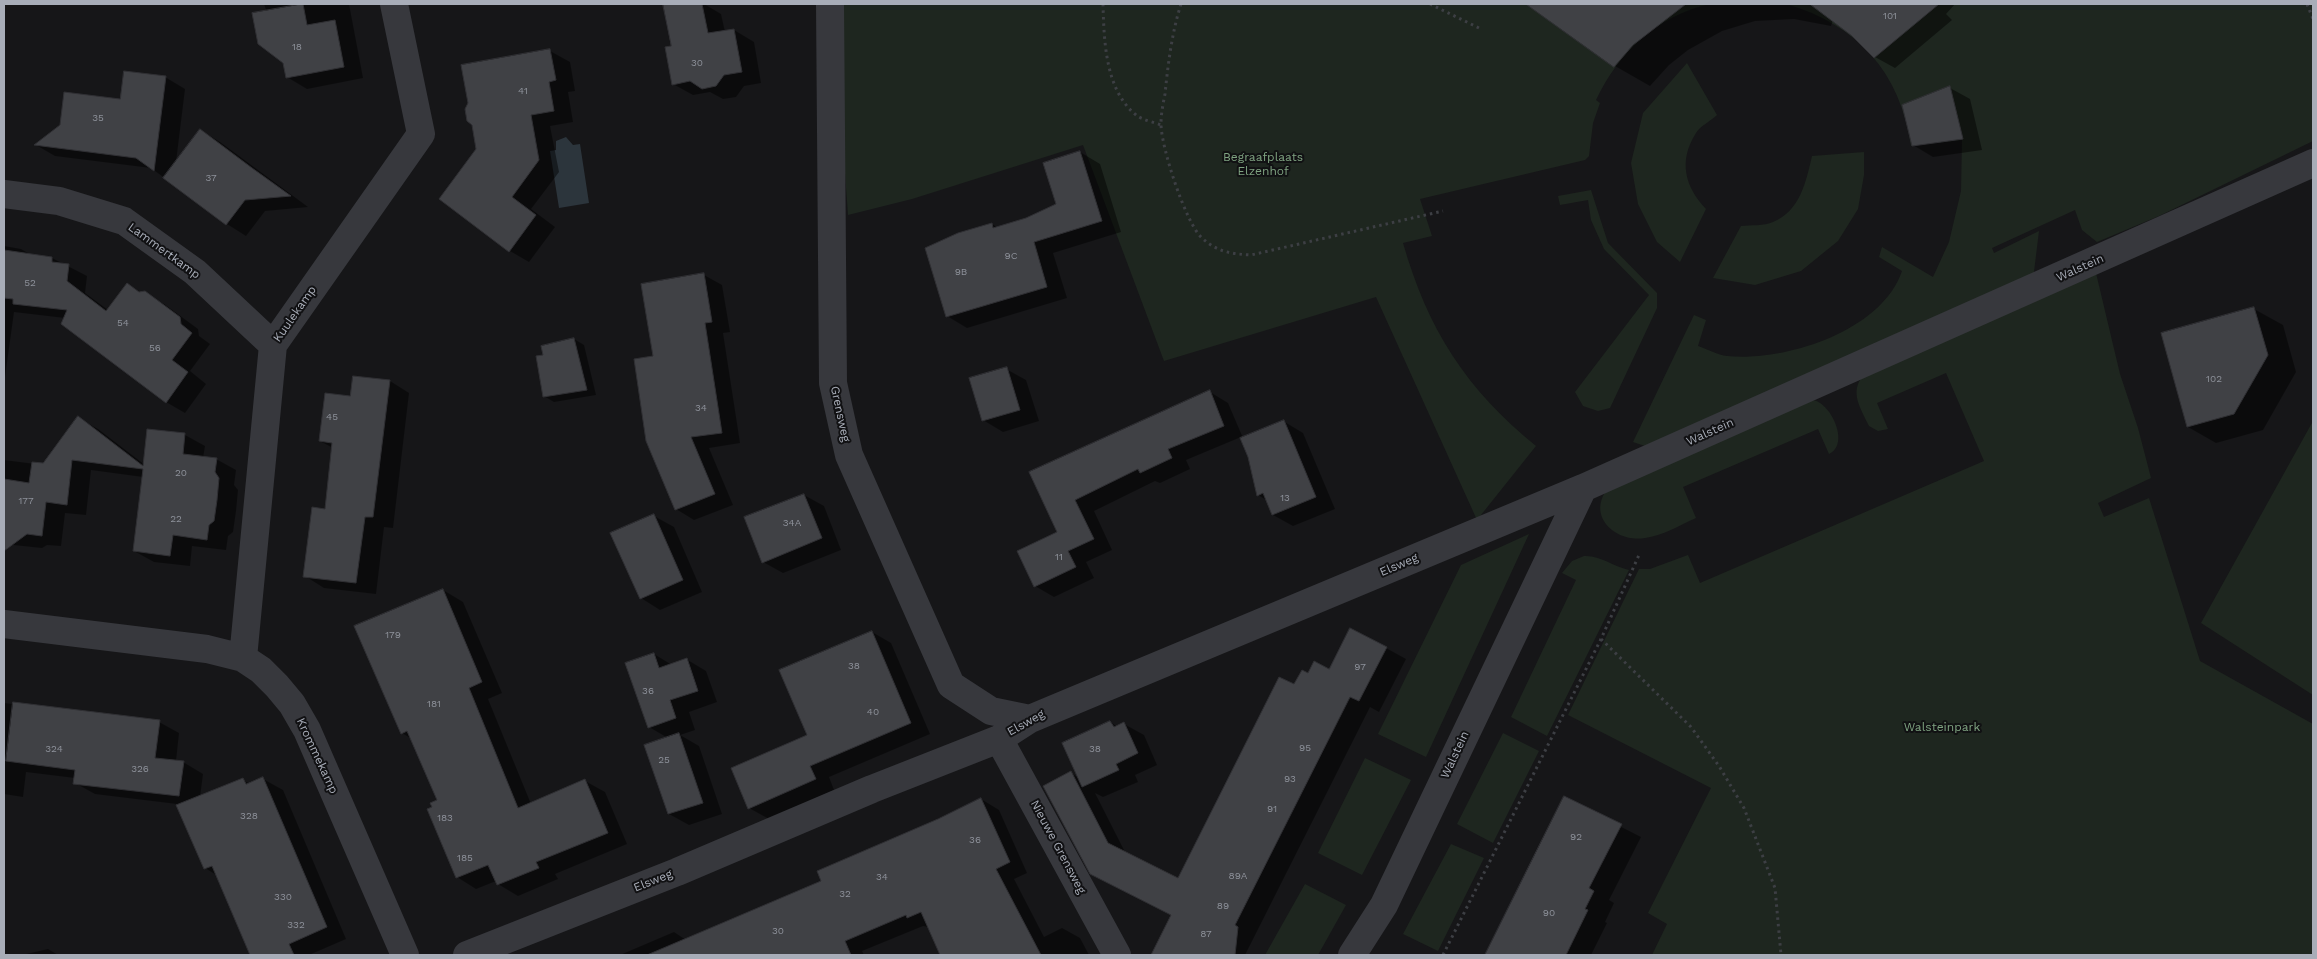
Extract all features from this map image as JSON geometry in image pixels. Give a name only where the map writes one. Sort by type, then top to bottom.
[{"type":"street","name":"Kuulekamp","points":[[243,658],[273,345],[420,134],[394,4]]},
{"type":"street","name":"Grensweg","points":[[830,4],[833,383],[849,455],[951,685],[991,711],[1030,719]]},
{"type":"street","name":"Walstein","points":[[1352,955],[1384,905],[1584,488],[2313,163]]},
{"type":"street","name":"Lammertkamp","points":[[4,194],[58,201],[124,221],[195,272],[273,345]]},
{"type":"street","name":"Elsweg","points":[[467,955],[677,872],[872,789],[1000,739],[1030,719],[1584,488]]},
{"type":"street","name":"Krommekamp","points":[[4,624],[207,650],[243,658],[261,670],[292,704],[307,730],[405,955]]},
{"type":"street","name":"Nieuwe Grensweg","points":[[1000,739],[1117,955]]},
{"type":"path","points":[[1103,4],[1104,47],[1116,90],[1136,115],[1161,125]]},
{"type":"path","points":[[1181,4],[1168,66],[1161,125],[1168,158],[1191,223],[1201,238],[1219,250],[1231,254],[1252,255],[1443,212]]},
{"type":"path","points":[[1430,4],[1481,29]]},
{"type":"path","points":[[2307,4],[2313,19]]},
{"type":"path","points":[[1443,955],[1601,638],[1639,554]]},
{"type":"path","points":[[1601,638],[1691,727],[1719,766],[1744,808],[1775,888],[1781,955]]},
{"type":"green space","name":"Begraafplaats Elzenhof","points":[[835,4],[1710,4],[1673,17],[1657,27],[1628,52],[1616,66],[1596,100],[1600,103],[1593,123],[1589,156],[1585,160],[1420,199],[1432,236],[1403,243],[1424,303],[1453,356],[1470,380],[1511,424],[1536,446],[1477,520],[1376,297],[1164,361],[1083,145],[912,199],[848,215],[835,37]]},
{"type":"green space","points":[[1786,4],[2313,4],[2313,141],[2159,216],[2097,242],[2082,230],[2075,210],[1992,248],[1994,253],[2039,231],[2033,280],[1645,446],[1633,442],[1694,315],[1706,320],[1698,346],[1720,354],[1750,357],[1803,348],[1853,326],[1874,310],[1891,292],[1902,271],[1879,257],[1882,247],[1933,277],[1949,242],[1961,191],[1962,140],[1911,146],[1897,96],[1886,74],[1871,55],[1854,39],[1834,25],[1812,13]]},
{"type":"green space","points":[[1687,63],[1717,115],[1698,130],[1690,143],[1687,154],[1686,173],[1689,183],[1693,192],[1706,209],[1680,262],[1657,242],[1638,204],[1631,163],[1643,113]]},
{"type":"green space","points":[[1864,152],[1864,175],[1858,209],[1838,241],[1801,271],[1755,285],[1713,278],[1741,226],[1762,225],[1773,222],[1790,211],[1804,185],[1812,156]]},
{"type":"green space","points":[[1591,190],[1608,243],[1657,293],[1657,308],[1610,408],[1598,411],[1583,406],[1575,392],[1649,295],[1604,249],[1591,220],[1588,200],[1560,205],[1558,196]]},
{"type":"green space","name":"Walsteinpark","points":[[2096,273],[2120,374],[2138,428],[2151,478],[2098,503],[2104,517],[2149,498],[2200,661],[2313,724],[2313,955],[1652,955],[1667,924],[1648,913],[1711,788],[1568,715],[1639,569],[1650,569],[1688,555],[1700,583],[1984,461],[1946,373],[1877,403],[1888,429],[1878,431],[1869,426],[1860,407],[1857,394],[1859,382],[1863,376]]},
{"type":"green space","points":[[1812,400],[1819,402],[1825,407],[1836,424],[1838,441],[1835,449],[1829,454],[1818,429],[1683,487],[1696,518],[1651,537],[1634,538],[1623,536],[1607,525],[1602,517],[1600,507],[1602,497],[1609,487]]},
{"type":"green space","points":[[2313,421],[2313,695],[2201,623]]},
{"type":"green space","points":[[1529,534],[1426,757],[1378,734],[1461,565]]},
{"type":"green space","points":[[1584,556],[1595,557],[1629,570],[1547,736],[1511,717],[1576,580],[1562,573],[1572,561]]},
{"type":"green space","points":[[1503,733],[1539,751],[1493,843],[1457,824]]},
{"type":"green space","points":[[1365,758],[1411,780],[1362,875],[1318,853]]},
{"type":"green space","points":[[1451,844],[1484,858],[1438,951],[1403,934]]},
{"type":"green space","points":[[1305,884],[1346,905],[1318,955],[1265,955]]},
{"type":"shaded area","points":[[566,137],[573,145],[580,144],[589,203],[559,208],[550,151],[556,150],[556,141]]},
{"type":"building","points":[[303,4],[307,25],[335,20],[344,67],[286,78],[283,63],[258,44],[252,13]]},
{"type":"building","points":[[663,4],[702,4],[708,33],[734,29],[742,72],[724,75],[716,86],[702,89],[690,81],[672,85],[665,47],[671,46]]},
{"type":"building","points":[[1526,4],[1686,4],[1633,45],[1614,67]]},
{"type":"building","points":[[1810,4],[1939,4],[1874,58],[1852,36]]},
{"type":"building","points":[[550,49],[556,80],[549,82],[554,111],[531,115],[539,160],[512,197],[536,215],[509,252],[439,199],[476,149],[472,125],[467,121],[465,109],[468,103],[461,65]]},
{"type":"building","points":[[124,71],[166,76],[154,171],[136,158],[34,145],[60,125],[64,92],[120,99]]},
{"type":"building","points":[[1950,86],[1963,139],[1912,146],[1902,105]]},
{"type":"building","points":[[200,129],[291,196],[245,200],[226,225],[163,178]]},
{"type":"building","points":[[1080,151],[1102,221],[1034,242],[1047,287],[946,317],[925,248],[958,233],[992,223],[993,228],[1026,218],[1056,204],[1043,163]]},
{"type":"building","points":[[4,250],[52,257],[52,262],[69,264],[67,281],[106,311],[127,283],[139,292],[145,291],[180,317],[181,324],[192,333],[172,360],[188,372],[166,403],[61,324],[67,310],[13,304],[13,299],[4,298]]},
{"type":"building","points":[[704,273],[712,322],[705,323],[722,433],[691,437],[715,494],[675,510],[646,441],[634,359],[653,356],[641,284]]},
{"type":"building","points":[[2254,307],[2268,355],[2234,414],[2187,427],[2161,333]]},
{"type":"building","points":[[574,338],[587,390],[543,397],[536,356],[543,355],[541,346]]},
{"type":"building","points":[[1007,367],[1020,410],[982,421],[969,378]]},
{"type":"building","points":[[353,376],[390,380],[373,517],[365,517],[356,583],[303,577],[312,507],[325,509],[332,443],[319,441],[325,393],[350,396]]},
{"type":"building","points":[[1210,390],[1224,426],[1168,449],[1172,458],[1140,473],[1138,469],[1075,500],[1094,539],[1068,551],[1076,567],[1034,587],[1017,551],[1057,532],[1029,472]]},
{"type":"building","points":[[78,416],[143,466],[147,429],[185,433],[183,454],[217,458],[215,472],[219,478],[217,500],[214,521],[209,525],[207,540],[173,535],[170,556],[133,551],[143,469],[72,460],[67,505],[46,502],[42,536],[27,534],[4,551],[4,479],[29,483],[32,462],[43,463]]},
{"type":"building","points":[[1284,420],[1316,497],[1272,515],[1263,493],[1257,496],[1248,457],[1240,438]]},
{"type":"building","points":[[804,494],[822,538],[762,563],[744,517]]},
{"type":"building","points":[[654,514],[683,580],[640,599],[610,533]]},
{"type":"building","points":[[443,589],[482,682],[469,688],[518,808],[585,779],[608,833],[536,862],[539,868],[497,885],[488,865],[456,878],[427,809],[432,807],[430,803],[437,800],[407,731],[401,734],[354,626]]},
{"type":"building","points":[[1350,628],[1387,647],[1359,701],[1350,697],[1235,925],[1238,927],[1235,955],[1151,955],[1171,915],[1090,874],[1043,786],[1071,771],[1108,843],[1178,878],[1279,677],[1294,684],[1302,670],[1308,673],[1314,661],[1329,669]]},
{"type":"building","points":[[872,631],[911,723],[810,766],[816,779],[748,809],[731,768],[807,735],[779,670]]},
{"type":"building","points":[[654,653],[659,668],[687,658],[698,691],[670,700],[676,718],[648,728],[625,663]]},
{"type":"building","points":[[13,702],[160,720],[155,758],[184,761],[179,796],[73,784],[75,770],[6,761]]},
{"type":"building","points":[[1110,721],[1114,727],[1124,722],[1138,753],[1116,764],[1119,770],[1082,787],[1062,743]]},
{"type":"building","points":[[679,733],[703,803],[668,814],[644,745]]},
{"type":"building","points":[[263,777],[327,927],[289,944],[294,955],[250,955],[212,866],[204,869],[176,805],[243,778],[246,784]]},
{"type":"building","points":[[1564,796],[1622,824],[1589,888],[1594,891],[1585,909],[1588,910],[1566,955],[1485,955]]},
{"type":"building","points":[[981,798],[1010,862],[996,869],[1041,955],[940,955],[921,912],[907,918],[906,915],[845,941],[851,955],[647,955],[821,881],[817,871],[938,819]]}]
